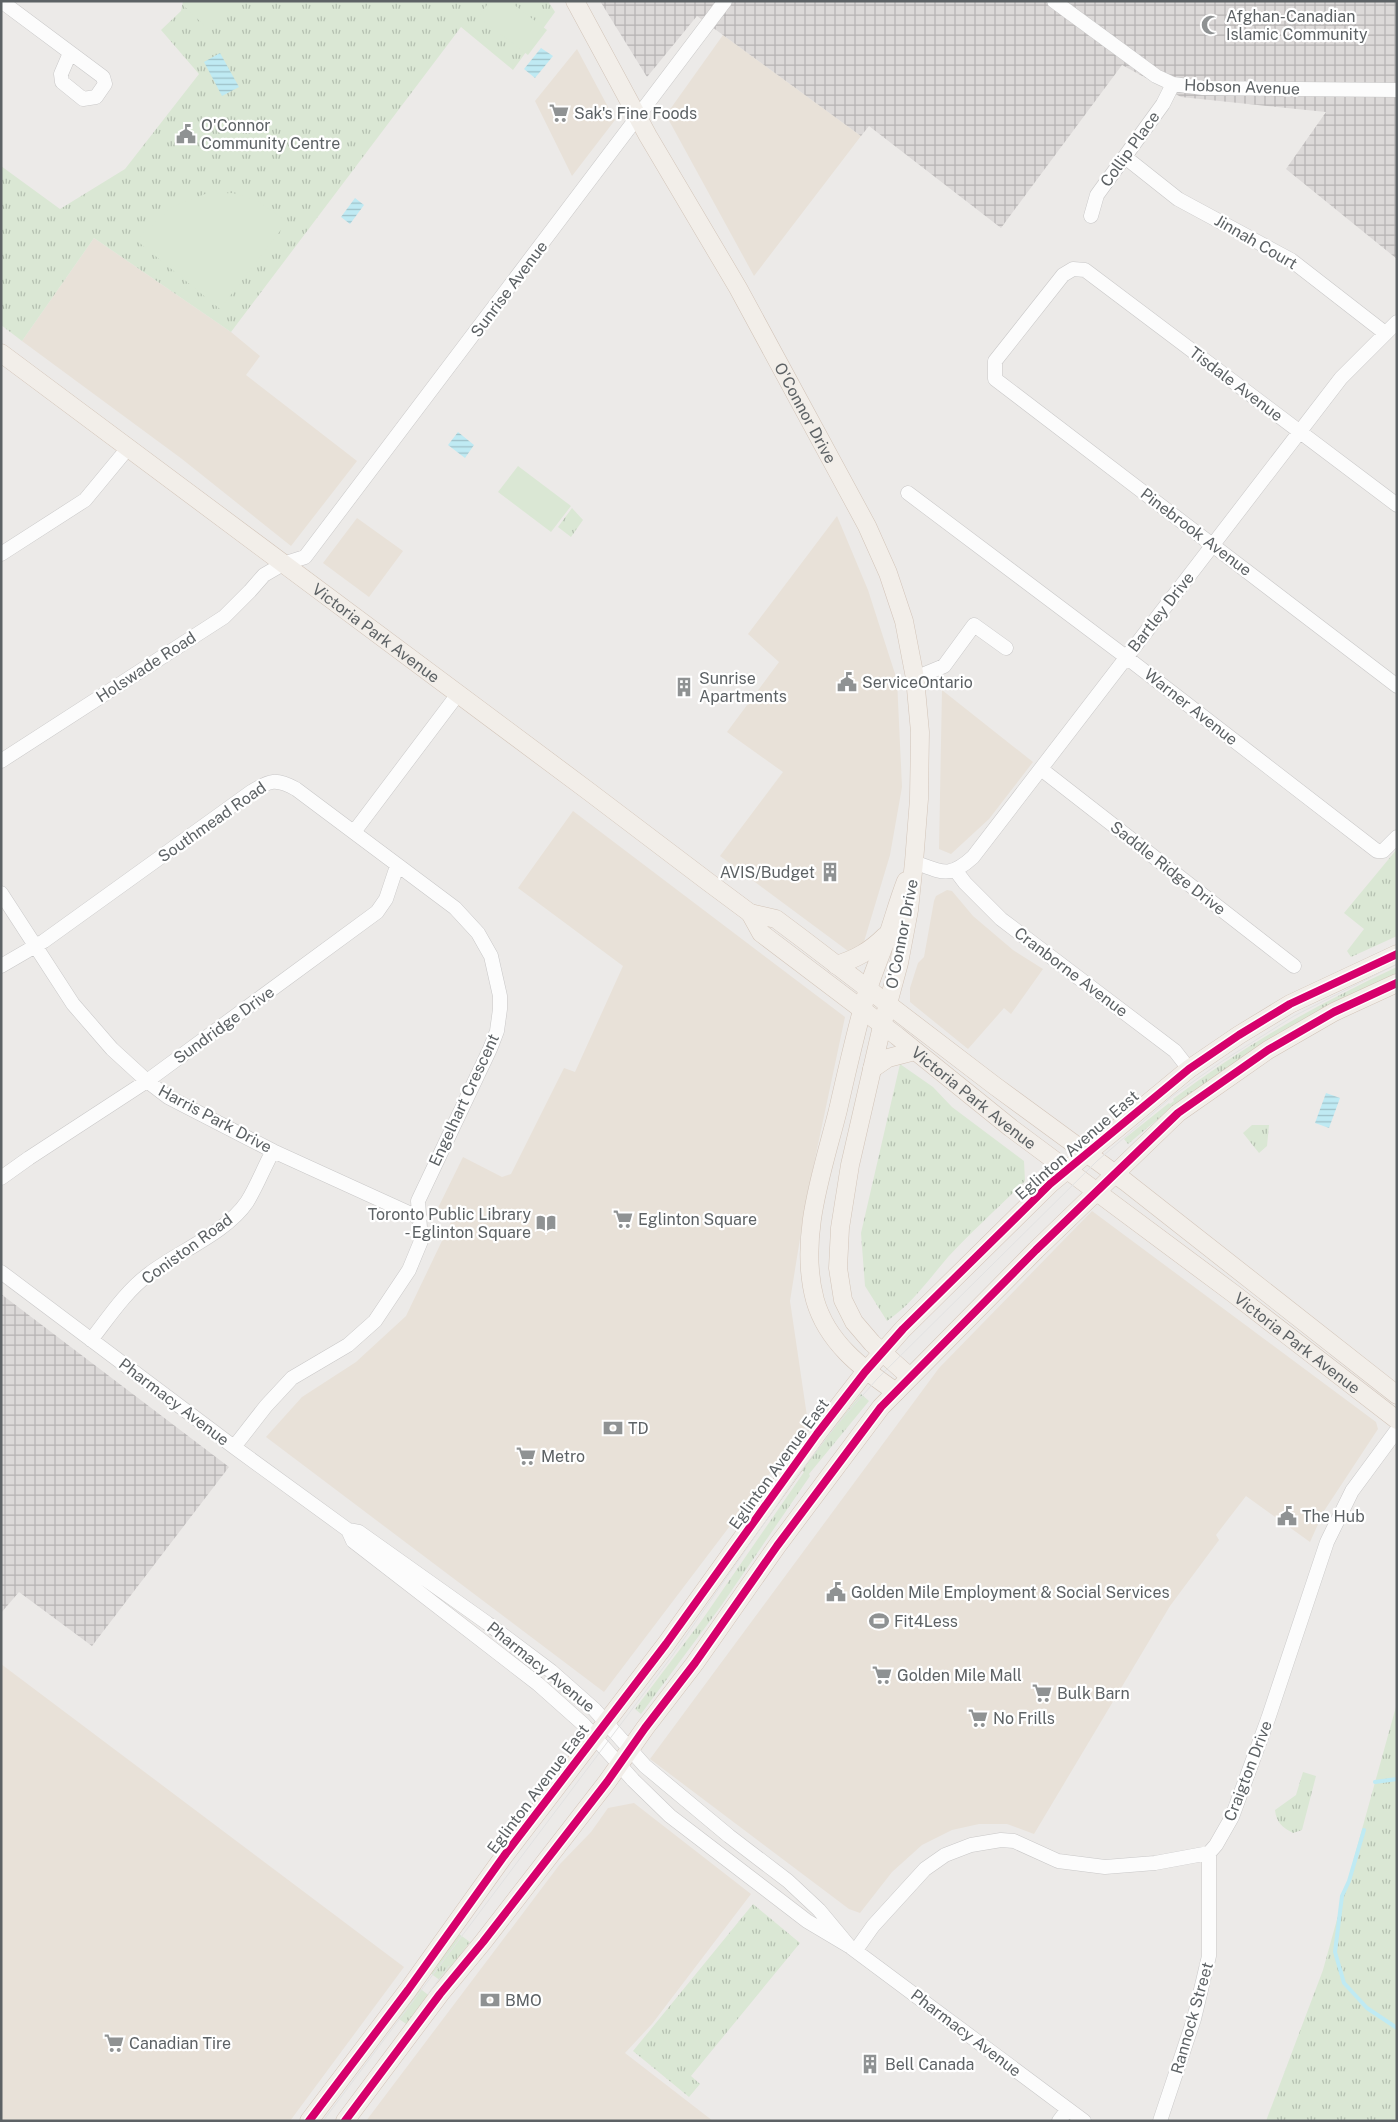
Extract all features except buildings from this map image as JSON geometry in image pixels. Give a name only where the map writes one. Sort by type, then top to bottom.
[{"type":"main road","name":"O'Connor Drive","points":[[575,1],[638,117],[738,288],[867,526],[888,573],[904,621],[915,678],[920,732],[919,798],[909,910],[888,1005]]},
{"type":"main road","name":"Victoria Park Avenue","points":[[1,353],[750,913],[776,919],[888,1005],[1115,1173],[1397,1395]]},
{"type":"main road","name":"O'Connor Drive","points":[[868,990],[889,932],[896,903],[914,862]]},
{"type":"main road","name":"Victoria Park Avenue","points":[[750,913],[761,933],[1066,1170],[1234,1294],[1397,1420]]},
{"type":"main road","points":[[836,965],[854,960],[872,950],[889,932]]},
{"type":"main road","name":"Eglinton Avenue East","points":[[309,2121],[594,1737],[666,1644],[754,1521],[882,1352],[1066,1170],[1189,1069],[1239,1035],[1290,1004],[1397,954]]},
{"type":"main road","points":[[345,2121],[440,1994],[483,1942],[620,1765],[695,1663],[777,1546],[881,1407],[1115,1173],[1178,1113],[1235,1071],[1334,1012],[1397,983]]},
{"type":"main road","points":[[834,988],[850,1022],[852,1052]]},
{"type":"main road","points":[[868,990],[818,1190],[810,1235],[810,1266],[815,1300],[824,1321],[840,1346],[866,1372],[896,1392]]},
{"type":"main road","points":[[888,1005],[850,1165],[840,1228],[838,1268],[840,1292],[846,1309],[854,1322],[882,1352],[910,1377]]},
{"type":"main road","points":[[872,1069],[888,1058],[915,1051]]},
{"type":"street","name":"Sunrise Avenue","points":[[284,564],[306,557],[725,1]]},
{"type":"street","name":"Hobson Avenue","points":[[1054,1],[1145,69],[1173,84],[1203,88],[1397,90]]},
{"type":"street","points":[[1,2],[70,53]]},
{"type":"street","name":"Collip Place","points":[[1091,216],[1097,195],[1163,104],[1173,84]]},
{"type":"street","name":"Jinnah Court","points":[[1125,158],[1178,199],[1291,260],[1385,332]]},
{"type":"street","name":"Tisdale Avenue","points":[[1073,269],[1080,268],[1090,272],[1298,432],[1397,505]]},
{"type":"street","name":"Pinebrook Avenue","points":[[1073,269],[1058,280],[995,361],[995,379],[1214,544],[1397,686]]},
{"type":"street","name":"Bartley Drive","points":[[956,871],[973,857],[1340,378],[1397,322]]},
{"type":"street","points":[[1,554],[85,500],[128,448]]},
{"type":"street","name":"Warner Avenue","points":[[908,493],[1126,657],[1377,851],[1383,851],[1397,837]]},
{"type":"street","name":"Holswade Road","points":[[1,761],[224,617],[250,592],[264,575],[284,564]]},
{"type":"street","points":[[915,678],[944,666],[974,625],[1006,648]]},
{"type":"street","points":[[354,832],[458,694]]},
{"type":"street","name":"Saddle Ridge Drive","points":[[1041,769],[1294,966]]},
{"type":"street","name":"Southmead Road","points":[[1,966],[35,948],[267,782],[282,781],[296,789],[354,832]]},
{"type":"street","name":"Engelhart Crescent","points":[[234,1448],[266,1406],[292,1378],[348,1345],[375,1321],[408,1270],[421,1241],[418,1201],[483,1066],[497,1031],[500,996],[491,956],[478,933],[455,908],[354,832]]},
{"type":"street","points":[[914,862],[940,871],[956,871]]},
{"type":"street","name":"Sundridge Drive","points":[[1,1178],[147,1081],[377,912],[386,899],[397,866]]},
{"type":"street","name":"Cranborne Avenue","points":[[956,871],[965,883],[1001,919],[1175,1051],[1189,1069]]},
{"type":"street","name":"Harris Park Drive","points":[[1,893],[73,1004],[92,1028],[147,1081],[168,1097],[273,1151],[420,1218]]},
{"type":"street","name":"Coniston Road","points":[[91,1340],[125,1296],[147,1275],[170,1258],[217,1230],[232,1218],[247,1202],[273,1151]]},
{"type":"street","name":"Pharmacy Avenue","points":[[1,1272],[234,1448],[348,1530],[359,1532],[551,1671],[594,1709],[645,1766],[729,1836],[788,1881],[819,1910],[853,1948]]},
{"type":"street","name":"Craigton Drive","points":[[1209,1853],[1216,1845],[1232,1817],[1268,1719],[1326,1542],[1352,1491],[1397,1430]]},
{"type":"street","name":"Pharmacy Avenue","points":[[348,1530],[352,1541],[538,1684],[594,1737],[678,1822],[807,1921],[853,1948],[1084,2121]]},
{"type":"street","points":[[853,1948],[925,1869],[945,1855],[971,1845],[1002,1840],[1014,1841],[1058,1861],[1105,1867],[1155,1863],[1209,1853]]},
{"type":"street","name":"Rannock Street","points":[[1160,2121],[1194,2019],[1209,1956],[1209,1853]]},
{"type":"street","points":[[1058,2121],[1068,2109]]},
{"type":"shaded area","points":[[600,1],[1397,1],[1397,259],[1286,169],[1326,112],[1181,97],[1122,65],[1001,228],[869,126],[861,136],[697,16],[647,77]]},
{"type":"shaded area","points":[[723,35],[861,136],[754,276],[666,115]]},
{"type":"shaded area","points":[[577,49],[615,120],[572,176],[535,101]]},
{"type":"shaded area","points":[[94,238],[231,332],[260,356],[246,375],[357,461],[291,546],[182,459],[22,341]]},
{"type":"shaded area","points":[[837,516],[868,590],[897,680],[902,787],[890,855],[863,945],[852,954],[720,856],[783,772],[727,732],[779,662],[748,634]]},
{"type":"shaded area","points":[[357,518],[403,551],[369,597],[323,563]]},
{"type":"shaded area","points":[[942,690],[1033,762],[989,819],[951,854],[939,849]]},
{"type":"shaded area","points":[[573,811],[845,1017],[806,1201],[790,1301],[808,1423],[604,1692],[266,1437],[302,1397],[356,1362],[406,1316],[452,1220],[437,1210],[463,1157],[502,1177],[511,1174],[564,1068],[575,1072],[623,966],[518,888]]},
{"type":"shaded area","points":[[947,890],[952,891],[973,916],[1013,950],[1043,969],[1011,1014],[1004,1008],[968,1049],[910,1002],[910,988],[918,963],[924,957],[934,901],[936,896]]},
{"type":"shaded area","points":[[1092,1211],[1376,1422],[1378,1429],[1324,1511],[1310,1542],[1246,1496],[1216,1535],[1219,1540],[1170,1606],[1034,1834],[1007,1824],[979,1824],[952,1830],[922,1845],[892,1872],[860,1913],[849,1909],[650,1759],[939,1368]]},
{"type":"shaded area","points":[[1,1294],[229,1467],[92,1646],[19,1592],[1,1613]]},
{"type":"shaded area","points":[[1,1664],[404,1967],[290,2121],[1,2121]]},
{"type":"shaded area","points":[[634,1803],[751,1894],[652,2024],[625,2053],[713,2121],[366,2121],[560,1864],[591,1832],[608,1808]]},
{"type":"green space","points":[[183,1],[548,1],[555,12],[513,70],[461,27],[231,332],[94,238],[22,341],[1,325],[1,166],[60,209],[125,169],[199,74],[161,30],[181,11]]},
{"type":"green space","points":[[186,1],[238,1],[210,31],[183,5]]},
{"type":"green space","points":[[490,1],[509,1],[547,30],[528,55],[478,17]]},
{"type":"green space","points":[[233,193],[258,201],[287,222],[220,309],[136,240],[172,207],[205,194]]},
{"type":"green space","points":[[518,466],[571,506],[551,532],[498,492]]},
{"type":"green space","points":[[572,508],[583,520],[571,537],[558,527]]},
{"type":"green space","points":[[1397,849],[1397,936],[1351,957],[1347,951],[1364,929],[1344,913]]},
{"type":"green space","points":[[1397,967],[1397,974],[1325,1009],[1256,1049],[1191,1094],[1128,1144],[1124,1139],[1174,1101],[1173,1099],[1226,1061],[1309,1011]]},
{"type":"green space","points":[[900,1064],[933,1087],[952,1107],[1024,1161],[1025,1181],[957,1247],[912,1299],[887,1321],[865,1286],[861,1233]]},
{"type":"green space","points":[[1252,1125],[1269,1125],[1267,1146],[1259,1153],[1243,1133]]},
{"type":"green space","points":[[861,1394],[869,1401],[809,1474],[810,1476],[721,1606],[641,1714],[635,1709],[702,1620],[804,1472],[800,1469]]},
{"type":"green space","points":[[1397,1703],[1397,2121],[1266,2121],[1323,1970]]},
{"type":"green space","points":[[1303,1772],[1316,1776],[1302,1830],[1293,1833],[1281,1824],[1275,1810],[1296,1795]]},
{"type":"green space","points":[[753,1904],[800,1943],[691,2076],[700,2084],[689,2097],[633,2051]]},
{"type":"green space","points":[[459,1934],[470,1942],[441,1981],[430,1973]]},
{"type":"green space","points":[[418,1987],[431,1997],[409,2026],[395,2016]]},
{"type":"water","points":[[541,48],[553,56],[535,78],[524,69]]},
{"type":"water","points":[[220,53],[239,87],[222,96],[204,62]]},
{"type":"water","points":[[355,198],[364,205],[350,224],[341,217]]},
{"type":"water","points":[[458,432],[474,445],[465,458],[448,445]]},
{"type":"water","points":[[1326,1093],[1340,1098],[1329,1128],[1315,1123]]},
{"type":"waterway","points":[[1375,1782],[1397,1779]]},
{"type":"waterway","points":[[1364,1830],[1349,1881],[1342,1896],[1335,1952],[1344,1983],[1367,2008],[1397,2028]]},
{"type":"tram line","points":[[323,2121],[672,1656],[797,1476],[835,1427],[877,1379],[1097,1161],[1174,1095],[1221,1062],[1294,1016],[1397,964]]},
{"type":"tram line","points":[[428,1994],[449,1966]]},
{"type":"cycle path","points":[[309,2121],[408,1990],[504,1856],[666,1644],[817,1434],[865,1372],[903,1329],[1050,1184],[1189,1069],[1239,1035],[1290,1004],[1397,954]]},
{"type":"cycle path","points":[[345,2121],[440,1994],[483,1942],[607,1782],[645,1728],[695,1663],[777,1546],[881,1407],[1036,1250],[1178,1113],[1268,1050],[1334,1012],[1397,983]]},
{"type":"place","name":"Afghan-Canadian Islamic Community","points":[[1211,25]]},
{"type":"place","name":"Sak's Fine Foods","points":[[559,113]]},
{"type":"place","name":"O'Connor Community Centre","points":[[186,134]]},
{"type":"place","name":"ServiceOntario","points":[[847,682]]},
{"type":"place","name":"Sunrise Apartments","points":[[684,687]]},
{"type":"place","name":"AVIS/Budget","points":[[830,872]]},
{"type":"place","name":"Eglinton Square","points":[[623,1219]]},
{"type":"place","name":"Toronto Public Library - Eglinton Square","points":[[546,1223]]},
{"type":"place","name":"TD","points":[[613,1428]]},
{"type":"place","name":"Metro","points":[[526,1456]]},
{"type":"place","name":"The Hub","points":[[1287,1516]]},
{"type":"place","name":"Golden Mile Employment & Social Services","points":[[836,1592]]},
{"type":"place","name":"Fit4Less","points":[[879,1621]]},
{"type":"place","name":"Golden Mile Mall","points":[[882,1675]]},
{"type":"place","name":"Bulk Barn","points":[[1042,1693]]},
{"type":"place","name":"No Frills","points":[[978,1718]]},
{"type":"place","name":"BMO","points":[[490,2000]]},
{"type":"place","name":"Canadian Tire","points":[[114,2043]]},
{"type":"place","name":"Bell Canada","points":[[870,2064]]}]
